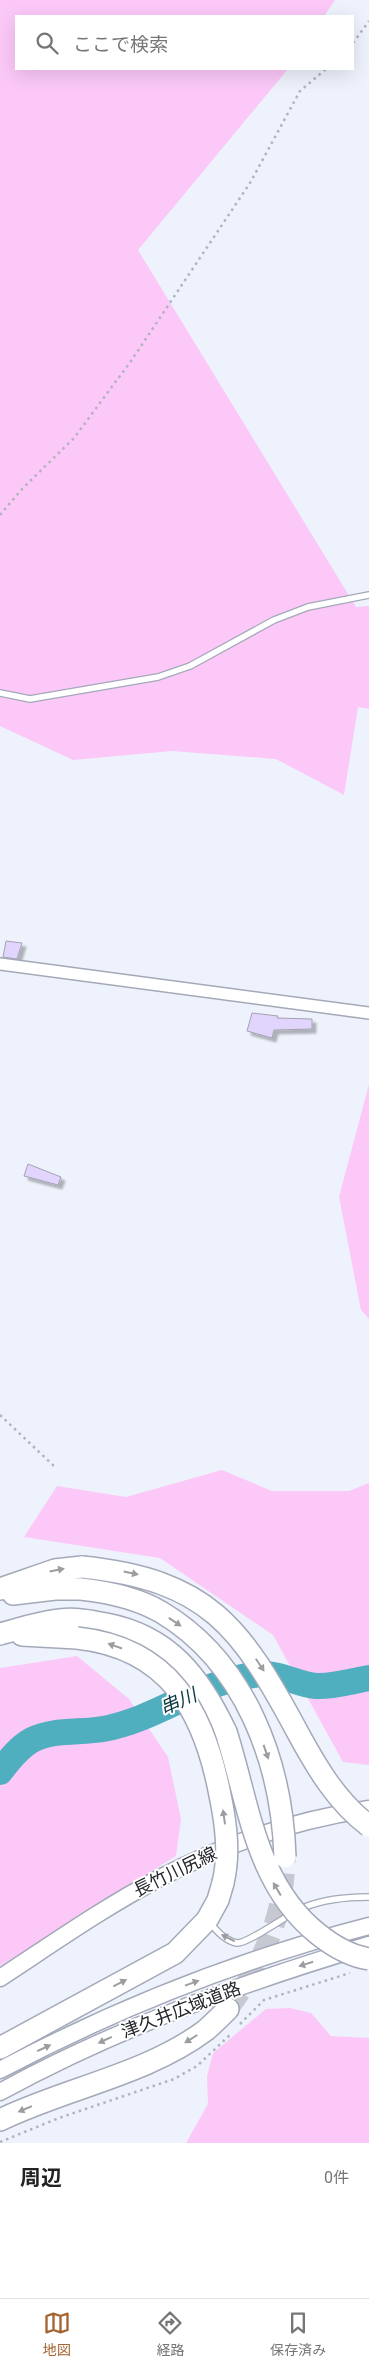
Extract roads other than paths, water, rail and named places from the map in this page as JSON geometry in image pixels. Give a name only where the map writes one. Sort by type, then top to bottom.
[{"type":"highway","points":[[0,1590],[55,1570],[82,1567],[126,1572],[155,1580],[190,1596],[220,1618],[242,1641],[261,1666],[326,1780],[352,1812],[369,1826]]},
{"type":"highway","points":[[0,1596],[54,1589],[81,1589],[116,1595],[160,1611],[190,1632],[217,1658],[236,1684],[252,1714],[266,1752],[280,1803],[286,1857]]},
{"type":"highway","points":[[0,1634],[114,1625],[140,1634],[170,1653],[195,1677],[209,1698],[226,1732],[258,1847],[280,1894],[298,1917],[324,1939],[350,1953],[369,1959]]},
{"type":"highway","points":[[0,2048],[163,1960],[186,1944],[207,1920],[218,1900],[223,1882],[227,1847],[223,1808],[210,1755],[193,1710],[172,1681],[143,1658],[77,1629]]},
{"type":"highway","points":[[0,2120],[66,2092],[154,2060],[206,2029],[228,2009]]},
{"type":"main road","name":"長竹川尻線","points":[[0,1978],[133,1893],[198,1859],[292,1825],[369,1809]]},
{"type":"main road","name":"津久井広域道路","points":[[0,2070],[83,2029],[174,1989],[299,1944],[369,1926]]},
{"type":"main road","name":"津久井広域道路","points":[[0,2092],[124,2031],[216,1995],[369,1945]]},
{"type":"street","points":[[0,964],[369,1013]]},
{"type":"lane","points":[[0,693],[30,699],[158,677],[190,666],[274,620],[299,610],[369,595]]},
{"type":"lane","points":[[207,1920],[221,1935],[238,1943],[249,1941],[286,1916],[319,1902],[369,1897]]},
{"type":"waterway","name":"串川","points":[[0,1772],[11,1758],[32,1740],[49,1734],[103,1729],[123,1724],[200,1691],[240,1677],[268,1674],[316,1686],[336,1685],[369,1678]]},
{"type":"tunnel","points":[[228,2009],[262,1956],[270,1937],[281,1899],[285,1857]]}]
